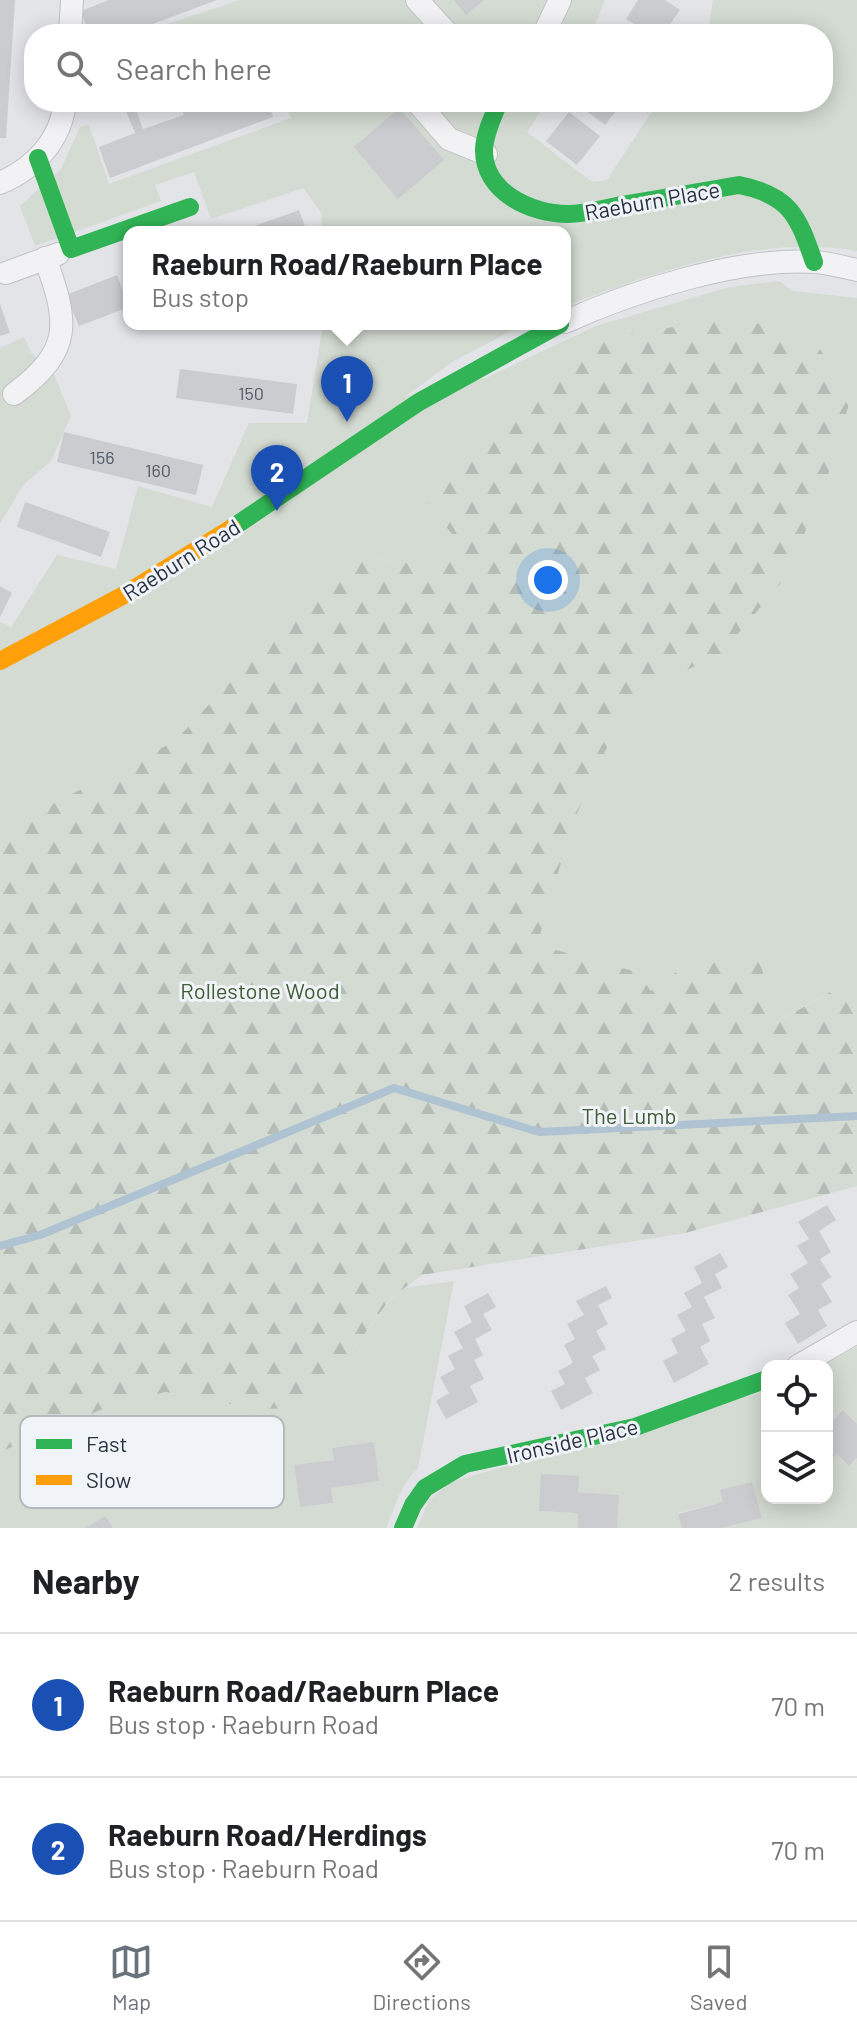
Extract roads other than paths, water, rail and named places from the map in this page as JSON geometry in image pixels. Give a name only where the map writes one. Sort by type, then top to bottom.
[{"type":"street","points":[[71,24],[72,0]]},
{"type":"street","points":[[417,0],[439,24]]},
{"type":"street","points":[[549,24],[560,0]]},
{"type":"street","points":[[0,183],[22,173],[38,158],[54,138],[64,112]]},
{"type":"street","points":[[426,112],[449,139],[486,154],[486,133],[495,112]]},
{"type":"street","name":"Raeburn Place","points":[[486,154],[489,170],[501,192],[528,208],[553,215],[739,185],[765,188],[785,200],[796,216],[814,262]]},
{"type":"street","points":[[38,158],[71,249]]},
{"type":"street","points":[[136,226],[190,207]]},
{"type":"street","points":[[6,273],[123,231]]},
{"type":"street","points":[[14,394],[45,365],[62,330],[61,306],[45,258]]},
{"type":"street","name":"Raeburn Road","points":[[571,319],[605,304],[681,280],[744,268],[814,262],[857,270]]},
{"type":"street","name":"Raeburn Road","points":[[0,661],[124,595],[197,551],[438,391],[520,342],[547,330]]},
{"type":"street","points":[[808,1360],[857,1332]]},
{"type":"street","name":"Ironside Place","points":[[403,1528],[410,1506],[424,1486],[440,1474],[465,1464],[635,1427],[761,1381]]},
{"type":"waterway","points":[[0,1246],[40,1235],[394,1088],[539,1132],[857,1116]]},
{"type":"place","name":"Raeburn Road/Raeburn Place","points":[[347,422]]},
{"type":"place","name":"Raeburn Road/Herdings","points":[[277,511]]},
{"type":"park label","name":"Rollestone Wood","points":[[260,990]]},
{"type":"park label","name":"The Lumb","points":[[629,1115]]}]
